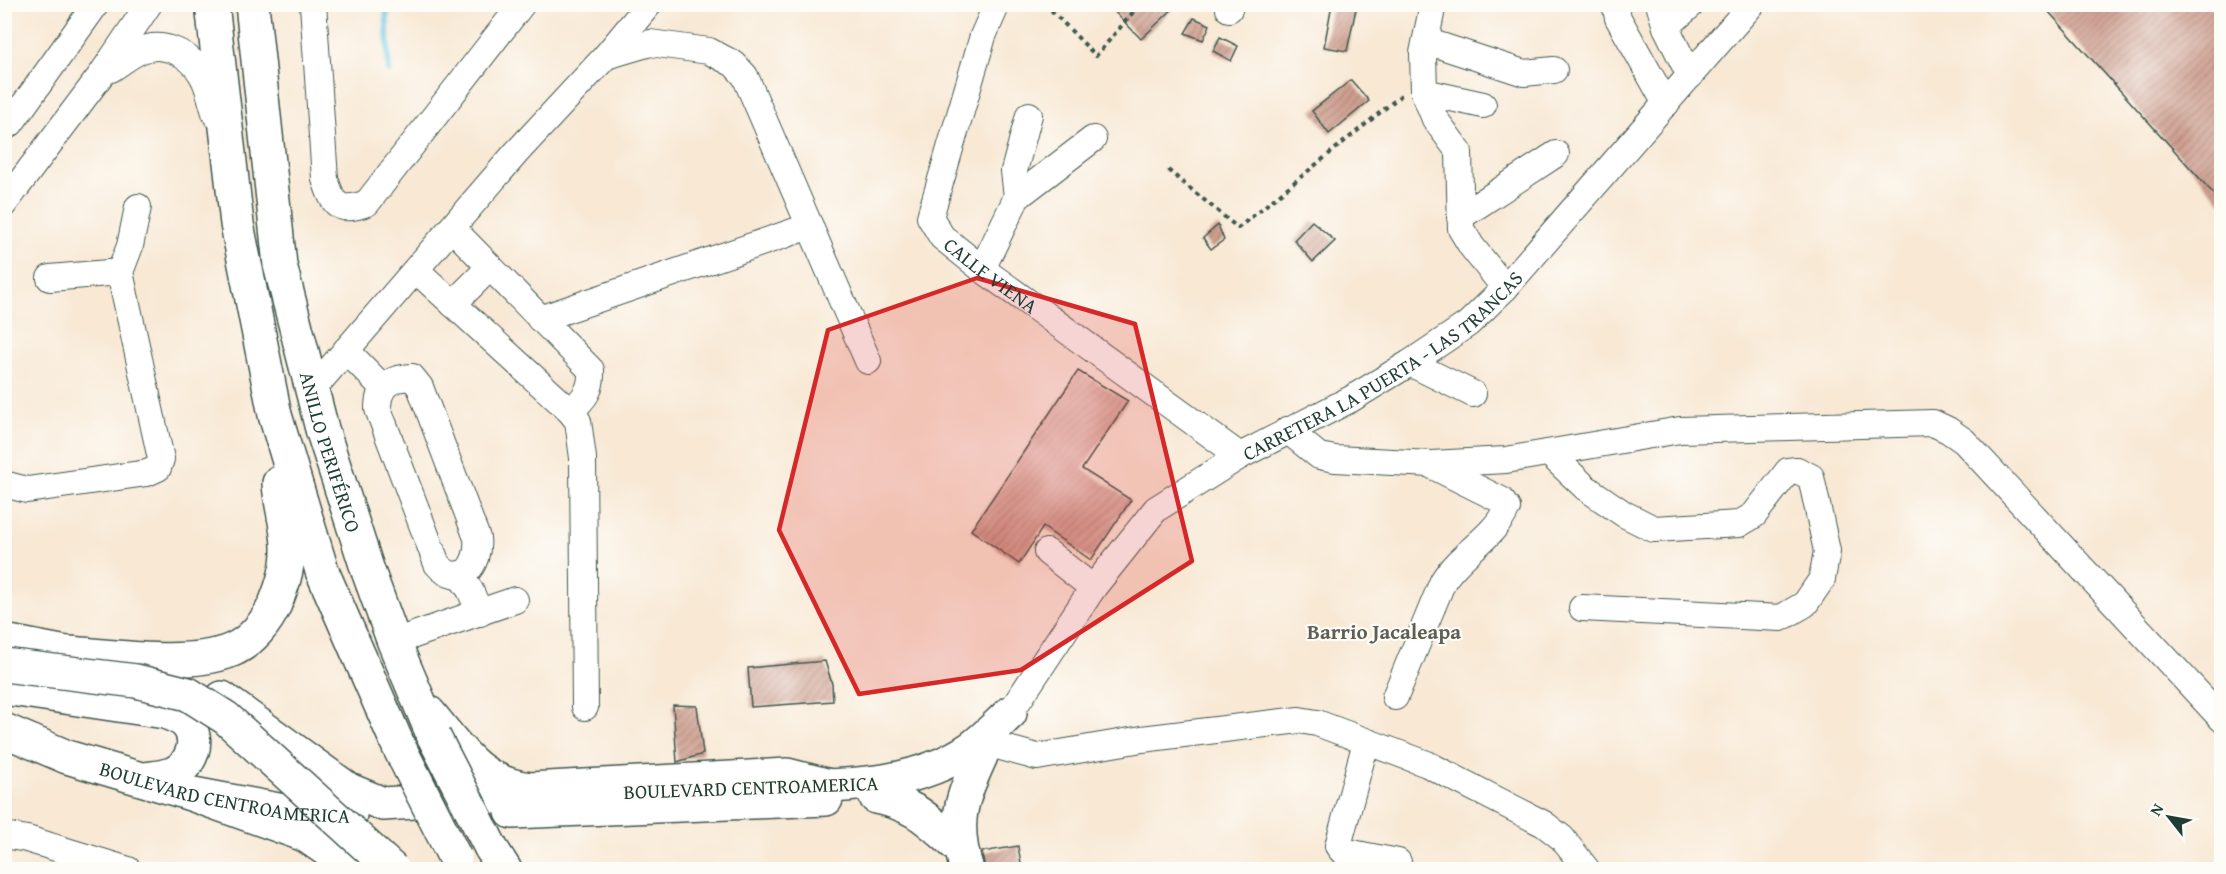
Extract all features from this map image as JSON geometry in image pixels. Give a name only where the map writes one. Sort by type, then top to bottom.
[{"type":"main road","name":"ANILLO PERIFÉRICO","points":[[212,4],[237,224],[275,415],[322,571],[399,747],[458,864]]},
{"type":"main road","name":"ANILLO PERIFÉRICO","points":[[252,4],[280,265],[325,440],[394,642],[417,700],[498,859]]},
{"type":"main road","points":[[68,653],[160,659],[202,657],[233,650],[256,633],[271,612],[284,583],[288,550],[280,498],[275,415]]},
{"type":"main road","name":"BOULEVARD CENTROAMERICA","points":[[4,640],[160,672],[209,689],[349,790],[383,804],[521,795],[876,783],[922,773],[973,747],[1010,713]]},
{"type":"main road","points":[[4,665],[136,681],[188,694],[226,718],[393,870]]},
{"type":"main road","points":[[4,688],[165,712],[185,722],[192,731],[193,753],[184,767],[172,774],[144,779]]},
{"type":"main road","points":[[417,700],[484,774],[512,787],[530,789],[787,775],[830,786]]},
{"type":"main road","name":"BOULEVARD CENTROAMERICA","points":[[5,730],[67,757],[188,793],[289,813],[386,817],[876,797],[892,794],[951,774],[985,750],[1010,713]]},
{"type":"main road","points":[[964,859],[958,831],[961,808],[968,785],[985,750]]},
{"type":"main road","points":[[188,793],[305,835],[356,870]]},
{"type":"main road","points":[[876,797],[897,801],[913,808],[964,859]]},
{"type":"street","points":[[4,128],[11,123],[96,4]]},
{"type":"street","points":[[4,204],[101,75],[149,4]]},
{"type":"street","points":[[313,4],[325,179],[331,199],[339,207],[350,209],[367,204],[522,4]]},
{"type":"street","points":[[312,390],[516,153],[606,56],[649,4]]},
{"type":"street","name":"CALLE VIENA","points":[[997,4],[983,36],[930,217],[942,237],[982,269],[1240,456]]},
{"type":"street","points":[[1433,4],[1423,53],[1424,85],[1434,119],[1459,152],[1461,229],[1472,247],[1505,288]]},
{"type":"street","points":[[1615,4],[1624,30],[1666,104]]},
{"type":"street","points":[[1690,76],[1662,16],[1692,4]]},
{"type":"street","name":"CARRETERA LA PUERTA - LAS TRANCAS","points":[[1010,713],[1093,588],[1156,509],[1240,456],[1287,430],[1352,399],[1468,324],[1505,288],[1752,4]]},
{"type":"street","points":[[1426,41],[1524,74],[1554,69]]},
{"type":"street","points":[[606,56],[650,43],[709,51],[734,64],[746,76],[868,361]]},
{"type":"street","points":[[101,75],[139,51],[154,46],[171,49],[185,55],[202,75],[229,155]]},
{"type":"street","points":[[1424,85],[1483,105]]},
{"type":"street","points":[[1017,197],[1014,171],[1029,115]]},
{"type":"street","points":[[982,269],[1017,197],[1093,139]]},
{"type":"street","points":[[1460,217],[1556,154]]},
{"type":"street","points":[[4,484],[27,490],[147,473],[158,468],[161,459],[120,272],[130,246],[138,207]]},
{"type":"street","points":[[540,319],[810,226]]},
{"type":"street","points":[[452,228],[591,370],[585,399],[570,411]]},
{"type":"street","points":[[453,304],[490,267]]},
{"type":"street","points":[[416,270],[570,411],[578,421],[584,467],[585,707]]},
{"type":"street","points":[[50,278],[120,272]]},
{"type":"street","points":[[346,350],[383,388]]},
{"type":"street","points":[[1410,363],[1473,394]]},
{"type":"street","points":[[412,377],[420,387],[477,538],[477,558],[467,572],[459,574],[443,571],[437,564],[378,409],[378,398],[383,388],[389,381],[412,377]]},
{"type":"street","points":[[1287,430],[1319,456],[1335,459],[1431,464],[1506,460],[1680,430],[1933,423],[1964,441],[2222,719]]},
{"type":"street","points":[[1549,453],[1587,488],[1624,514],[1654,529],[1739,524],[1754,515],[1788,471],[1797,470],[1811,477],[1827,551],[1822,579],[1805,604],[1780,618],[1582,608]]},
{"type":"street","points":[[1395,698],[1443,581],[1452,567],[1503,517],[1507,508],[1501,500],[1431,464]]},
{"type":"street","points":[[1047,552],[1093,588]]},
{"type":"street","points":[[459,574],[470,590],[480,613]]},
{"type":"street","points":[[394,642],[515,600]]},
{"type":"street","points":[[985,750],[1037,757],[1142,739],[1299,720],[1317,723],[1427,764],[1544,824],[1562,838],[1587,870]]},
{"type":"street","points":[[1366,742],[1338,846],[1342,851],[1398,862]]},
{"type":"street","points":[[4,835],[27,839],[128,870]]},
{"type":"path","points":[[1045,4],[1096,56],[1140,4]]},
{"type":"path","points":[[1168,170],[1238,228],[1424,85]]},
{"type":"highlighted area","points":[[977,278],[1135,324],[1192,561],[1021,670],[859,694],[779,530],[828,330]]},
{"type":"building","points":[[1107,4],[1178,4],[1141,39]]},
{"type":"building","points":[[1332,4],[1357,4],[1347,51],[1324,47]]},
{"type":"building","points":[[2058,4],[2222,4],[2222,203],[2049,12]]},
{"type":"building","points":[[1194,18],[1210,25],[1203,40],[1185,33]]},
{"type":"building","points":[[1220,37],[1238,46],[1231,61],[1213,51]]},
{"type":"building","points":[[1351,80],[1369,101],[1329,134],[1312,111]]},
{"type":"building","points":[[1312,221],[1335,241],[1313,262],[1294,240]]},
{"type":"building","points":[[1218,225],[1224,240],[1211,249],[1203,238]]},
{"type":"building","points":[[1078,371],[1128,401],[1082,469],[1131,500],[1091,560],[1043,527],[1019,564],[971,530]]},
{"type":"building","points":[[825,661],[832,684],[833,701],[751,707],[748,668]]},
{"type":"building","points":[[673,705],[697,706],[703,754],[677,762]]},
{"type":"building","points":[[1018,846],[1022,870],[985,870],[982,852]]},
{"type":"waterway","points":[[386,4],[389,71]]},
{"type":"district","name":"Barrio Jacaleapa","points":[[1384,631]]}]
